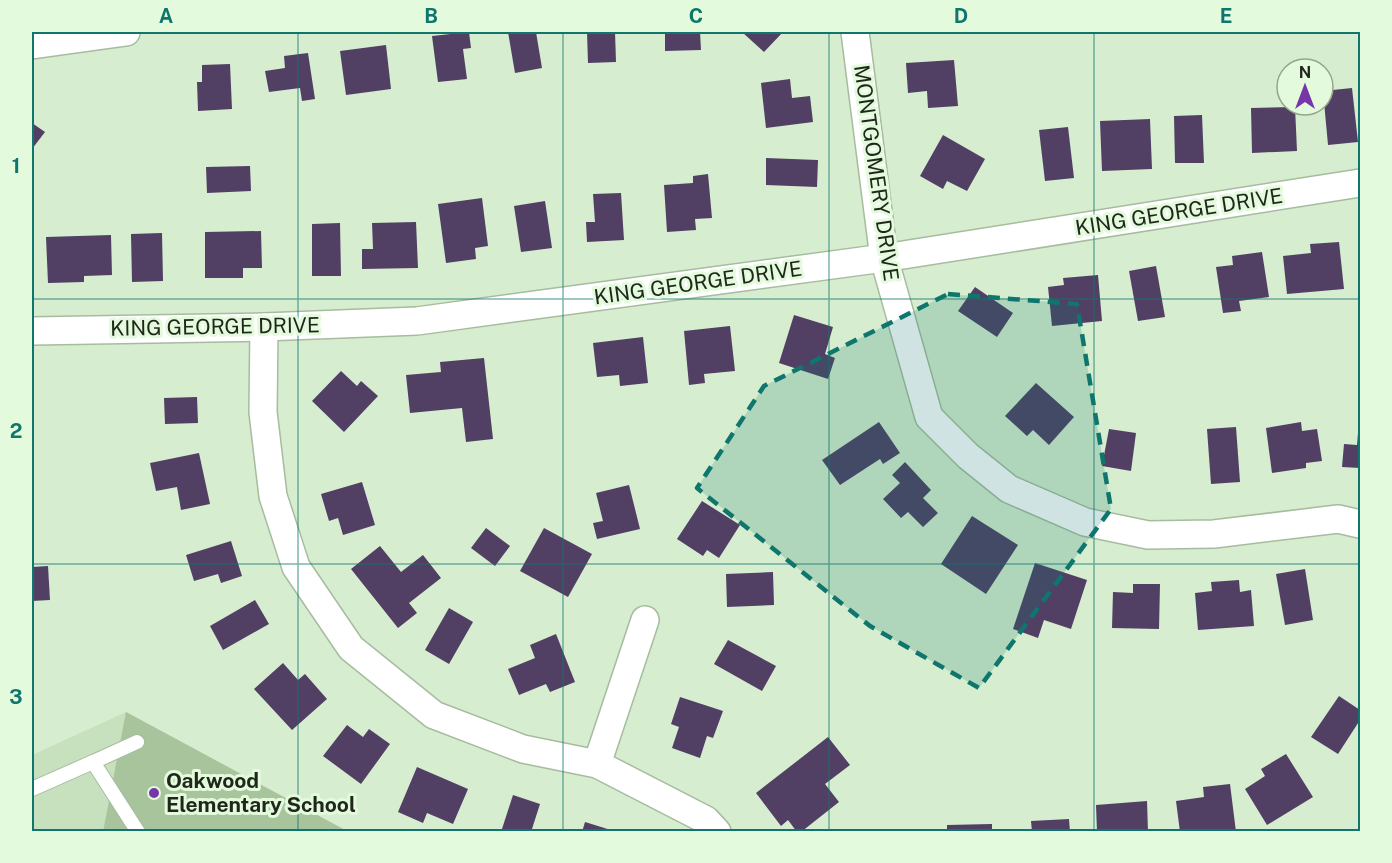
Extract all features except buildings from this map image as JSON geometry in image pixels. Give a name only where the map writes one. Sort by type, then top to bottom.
[{"type":"street","points":[[32,45],[126,32]]},
{"type":"street","name":"MONTGOMERY DRIVE","points":[[855,32],[884,258],[929,417],[968,456],[1010,489],[1085,522],[1148,535],[1214,534],[1338,519],[1360,524]]},
{"type":"street","name":"KING GEORGE DRIVE","points":[[32,331],[264,327],[417,321],[884,258],[1360,183]]},
{"type":"street","points":[[264,327],[262,412],[273,496],[296,567],[351,648],[434,715],[523,749],[597,764],[706,820],[717,831]]},
{"type":"street","points":[[597,764],[645,620]]},
{"type":"lane","points":[[32,789],[136,742]]},
{"type":"lane","points":[[93,762],[138,831]]},
{"type":"highlighted area","points":[[948,294],[1077,304],[1111,509],[979,688],[870,626],[697,488],[764,386]]},
{"type":"shaded area","name":"Oakwood Elementary School","points":[[126,712],[347,831],[32,831],[32,755]]},
{"type":"shaded area","name":"Oakwood Elementary School","points":[[126,712],[347,831],[103,832]]},
{"type":"place","name":"Oakwood Elementary School","points":[[154,793]]}]
